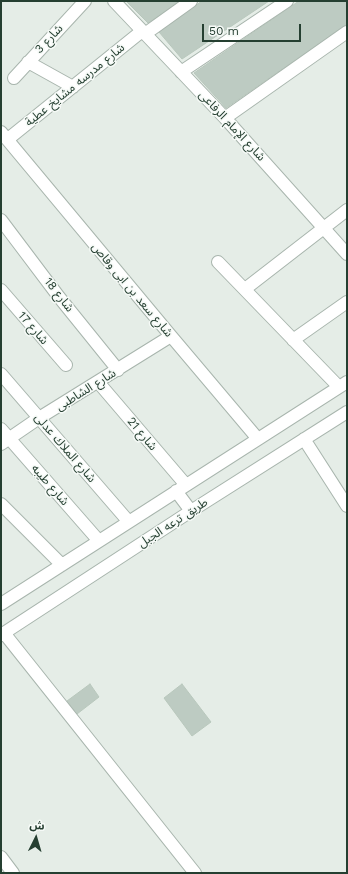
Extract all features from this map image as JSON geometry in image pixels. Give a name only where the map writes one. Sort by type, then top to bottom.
[{"type":"street","name":"شارع 3","points":[[14,78],[85,1]]},
{"type":"street","name":"شارع الإمام الرفاعى","points":[[114,1],[224,118],[347,254]]},
{"type":"street","name":"شارع مدرسه مشايخ عطية","points":[[5,135],[73,87],[144,33],[191,1]]},
{"type":"street","points":[[181,72],[287,1]]},
{"type":"street","points":[[224,118],[347,32]]},
{"type":"street","points":[[28,62],[73,87]]},
{"type":"street","name":"شارع سعد بن ابى وقاص","points":[[5,135],[258,439]]},
{"type":"street","points":[[245,290],[347,210]]},
{"type":"street","name":"شارع 18","points":[[1,220],[59,297],[118,370]]},
{"type":"street","points":[[218,262],[293,340],[343,385]]},
{"type":"street","name":"شارع 17","points":[[1,290],[66,365]]},
{"type":"street","points":[[293,340],[347,302]]},
{"type":"street","name":"شارع الشاطبى","points":[[4,437],[39,418],[171,336]]},
{"type":"street","name":"شارع الملاك عدلى","points":[[1,374],[130,522]]},
{"type":"street","name":"شارع 21","points":[[98,382],[181,488],[191,511]]},
{"type":"street","name":"طريق ترعه الجبل","points":[[2,601],[130,522],[343,385]]},
{"type":"street","name":"طريق ترعه الجبل","points":[[3,634],[191,511],[347,412]]},
{"type":"street","name":"شارع طيبه","points":[[4,437],[99,541]]},
{"type":"street","points":[[304,439],[347,506]]},
{"type":"street","points":[[1,504],[62,565]]},
{"type":"street","points":[[3,634],[195,873]]},
{"type":"street","points":[[1,857],[13,873]]},
{"type":"building","points":[[126,1],[180,1],[148,23]]},
{"type":"building","points":[[202,1],[269,1],[182,59],[159,32]]},
{"type":"building","points":[[299,1],[347,1],[347,24],[226,108],[194,73]]},
{"type":"building","points":[[90,684],[99,697],[77,714],[67,701]]},
{"type":"building","points":[[182,684],[211,722],[192,736],[164,698]]}]
